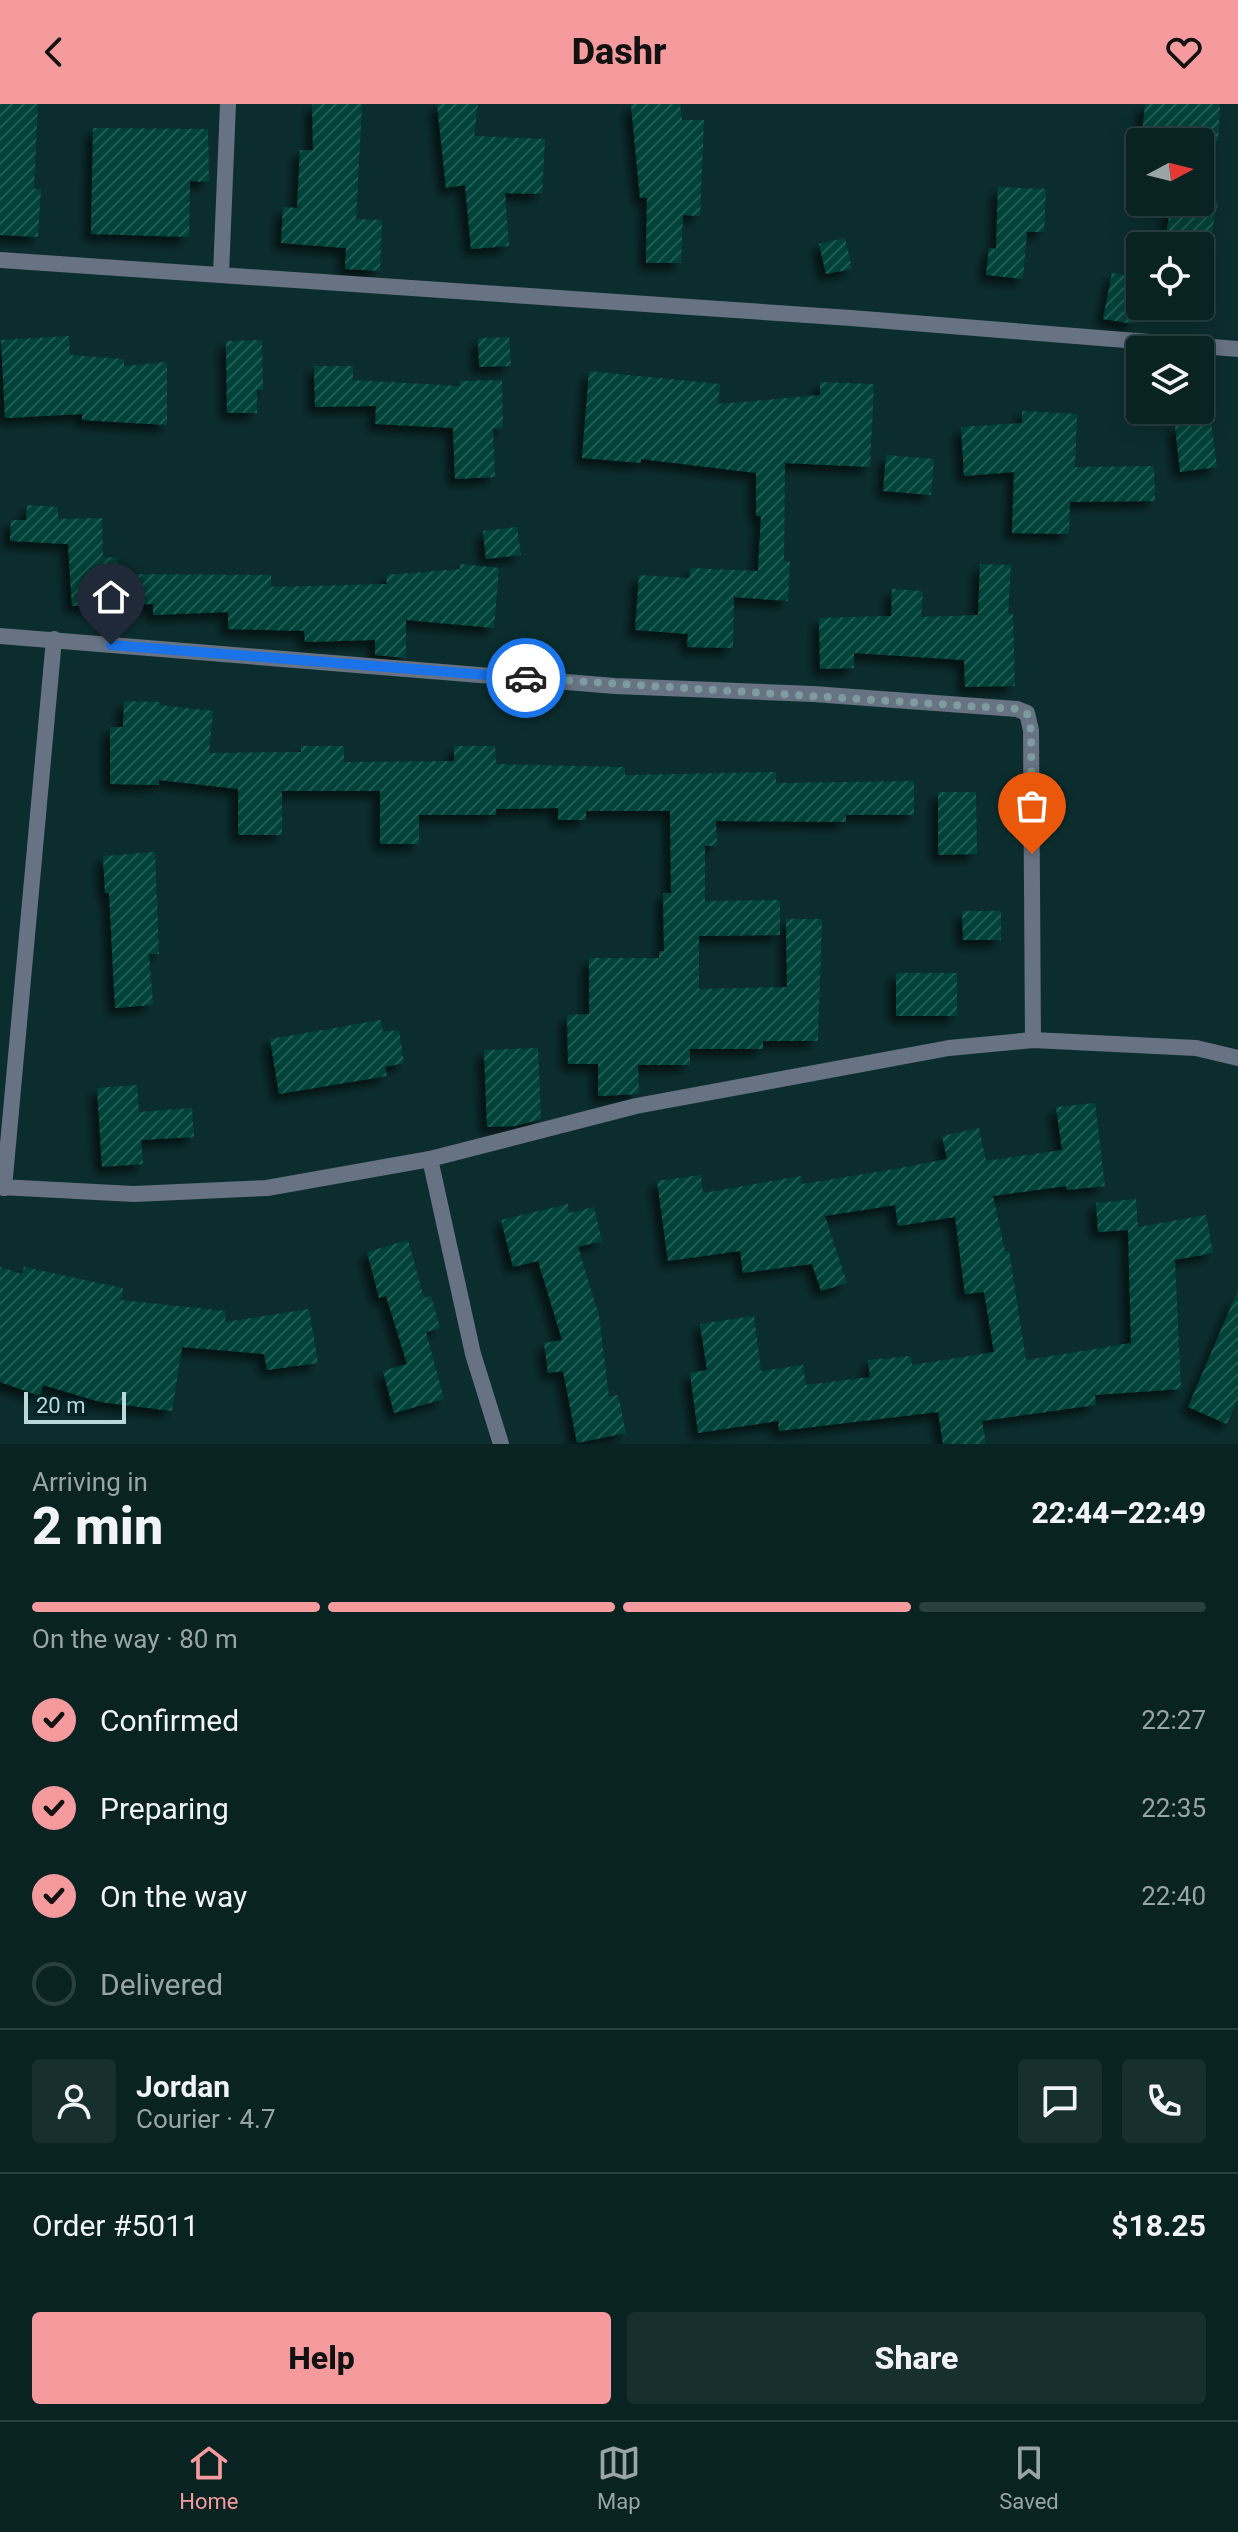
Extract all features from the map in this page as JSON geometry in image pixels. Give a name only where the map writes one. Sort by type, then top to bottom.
[{"type":"street","points":[[221,274],[228,104]]},
{"type":"street","points":[[0,260],[851,318],[1238,349]]},
{"type":"street","points":[[0,636],[615,686],[813,694],[1017,709],[1027,713],[1031,730],[1033,1040]]},
{"type":"street","points":[[54,639],[2,1188],[134,1194],[267,1188],[430,1159],[636,1106],[949,1048],[1033,1040],[1196,1048],[1238,1058]]},
{"type":"street","points":[[430,1159],[473,1354],[501,1444]]},
{"type":"building","points":[[0,104],[38,104],[34,189],[41,189],[38,237],[0,235]]},
{"type":"building","points":[[312,104],[362,104],[356,219],[382,220],[380,271],[345,269],[346,248],[281,243],[283,207],[297,208],[300,150],[313,150]]},
{"type":"building","points":[[437,104],[478,104],[474,136],[545,139],[542,194],[505,193],[509,246],[471,249],[465,185],[446,188]]},
{"type":"building","points":[[631,104],[680,104],[682,120],[704,120],[700,216],[683,215],[681,263],[646,263],[647,198],[640,198]]},
{"type":"building","points":[[1145,104],[1220,104],[1218,142],[1214,142],[1214,128],[1142,128]]},
{"type":"building","points":[[93,128],[208,129],[209,182],[190,181],[189,237],[91,234]]},
{"type":"building","points":[[998,187],[1046,189],[1044,232],[1027,232],[1023,279],[986,275],[989,248],[996,249]]},
{"type":"building","points":[[1214,202],[1218,202],[1212,232],[1166,232],[1169,216],[1214,216]]},
{"type":"building","points":[[845,238],[852,269],[826,274],[819,244]]},
{"type":"building","points":[[1112,273],[1126,276],[1126,320],[1134,320],[1133,324],[1103,319]]},
{"type":"building","points":[[69,336],[70,355],[124,359],[124,366],[167,362],[167,425],[82,420],[82,414],[5,418],[1,340]]},
{"type":"building","points":[[509,337],[511,366],[479,367],[478,338]]},
{"type":"building","points":[[262,340],[263,390],[257,390],[257,413],[227,413],[226,341]]},
{"type":"building","points":[[314,366],[353,366],[353,380],[460,386],[460,381],[502,380],[503,428],[493,429],[495,477],[455,479],[453,428],[375,424],[376,406],[315,407]]},
{"type":"building","points":[[589,371],[720,384],[718,404],[820,395],[820,382],[874,384],[870,467],[785,463],[784,561],[790,562],[788,601],[734,597],[733,648],[687,647],[688,634],[635,630],[639,575],[689,578],[690,568],[758,571],[761,516],[756,516],[756,473],[641,459],[641,463],[582,458]]},
{"type":"building","points":[[1022,411],[1077,414],[1075,467],[1154,466],[1155,501],[1070,502],[1069,534],[1012,533],[1014,472],[964,476],[961,427],[1022,423]]},
{"type":"building","points":[[1211,424],[1217,467],[1180,472],[1175,426]]},
{"type":"building","points":[[886,455],[934,459],[931,495],[883,491]]},
{"type":"building","points":[[27,505],[58,507],[58,519],[102,518],[103,558],[117,557],[117,574],[271,575],[271,587],[387,584],[386,575],[460,569],[460,564],[499,568],[494,628],[406,620],[406,658],[375,655],[375,640],[305,642],[304,631],[228,629],[228,612],[153,615],[153,604],[72,606],[68,544],[10,541],[11,520],[26,520]]},
{"type":"building","points":[[517,527],[521,555],[486,559],[483,531]]},
{"type":"building","points":[[980,564],[1011,565],[1008,614],[1013,614],[1015,686],[965,687],[964,660],[854,653],[854,668],[820,669],[819,618],[891,616],[892,589],[923,591],[921,617],[978,615]]},
{"type":"building","points":[[124,701],[160,702],[160,705],[213,711],[209,753],[301,752],[301,746],[344,746],[344,762],[454,761],[454,746],[495,746],[496,764],[625,767],[625,775],[776,772],[776,783],[914,781],[914,815],[846,815],[846,822],[716,821],[717,846],[705,846],[705,901],[780,900],[780,935],[699,936],[699,989],[787,987],[786,919],[822,919],[818,1041],[763,1041],[763,1049],[690,1049],[690,1065],[638,1065],[639,1094],[598,1096],[598,1064],[568,1064],[567,1015],[589,1014],[589,958],[659,958],[659,951],[664,951],[663,893],[671,893],[670,811],[586,811],[586,820],[558,820],[558,808],[496,809],[496,815],[419,815],[419,844],[380,844],[380,791],[282,791],[282,835],[238,835],[238,789],[159,780],[159,785],[110,784],[110,727],[123,727]]},
{"type":"building","points":[[938,792],[976,792],[977,854],[938,855]]},
{"type":"building","points":[[155,852],[159,954],[149,954],[153,1005],[115,1008],[109,893],[105,893],[103,856]]},
{"type":"building","points":[[962,911],[1001,911],[1001,940],[963,940]]},
{"type":"building","points":[[896,973],[957,973],[957,1016],[896,1016]]},
{"type":"building","points":[[381,1020],[383,1032],[399,1030],[404,1063],[385,1067],[387,1076],[279,1094],[270,1039]]},
{"type":"building","points":[[538,1048],[541,1119],[515,1126],[487,1127],[484,1050]]},
{"type":"building","points":[[137,1085],[139,1112],[192,1108],[194,1137],[141,1140],[143,1164],[102,1167],[97,1088]]},
{"type":"building","points":[[1095,1103],[1105,1186],[1067,1190],[1066,1186],[993,1196],[1005,1251],[1009,1251],[1026,1360],[1131,1343],[1128,1230],[1098,1232],[1096,1203],[1136,1199],[1138,1227],[1206,1215],[1213,1253],[1175,1260],[1181,1389],[1095,1395],[1096,1405],[982,1421],[986,1444],[943,1444],[938,1412],[779,1431],[778,1421],[698,1433],[690,1373],[707,1370],[700,1324],[754,1316],[761,1371],[803,1365],[806,1385],[870,1377],[868,1360],[911,1356],[912,1365],[994,1352],[984,1292],[965,1294],[955,1217],[898,1226],[895,1205],[825,1216],[847,1283],[821,1291],[812,1264],[743,1273],[740,1251],[668,1261],[657,1181],[701,1175],[703,1193],[801,1176],[802,1184],[889,1170],[947,1159],[942,1136],[979,1128],[986,1161],[1062,1150],[1056,1107]]},
{"type":"building","points":[[568,1204],[569,1213],[594,1207],[602,1241],[578,1247],[599,1316],[609,1397],[618,1395],[626,1433],[577,1443],[563,1371],[548,1373],[544,1343],[562,1340],[538,1261],[513,1267],[501,1220]]},
{"type":"building","points":[[408,1240],[424,1298],[431,1296],[440,1328],[426,1332],[444,1399],[394,1413],[383,1371],[407,1364],[386,1296],[379,1298],[367,1252]]},
{"type":"building","points":[[0,1267],[22,1274],[24,1267],[123,1288],[121,1300],[226,1311],[225,1322],[309,1309],[318,1363],[267,1370],[264,1354],[182,1347],[172,1411],[100,1402],[43,1385],[40,1396],[0,1382]]},
{"type":"building","points":[[1238,1290],[1238,1398],[1227,1424],[1188,1407]]},
{"type":"way so far","points":[[526,678],[1017,709],[1027,713],[1031,730],[1032,854]]},
{"type":"route","points":[[111,645],[526,678]]}]
